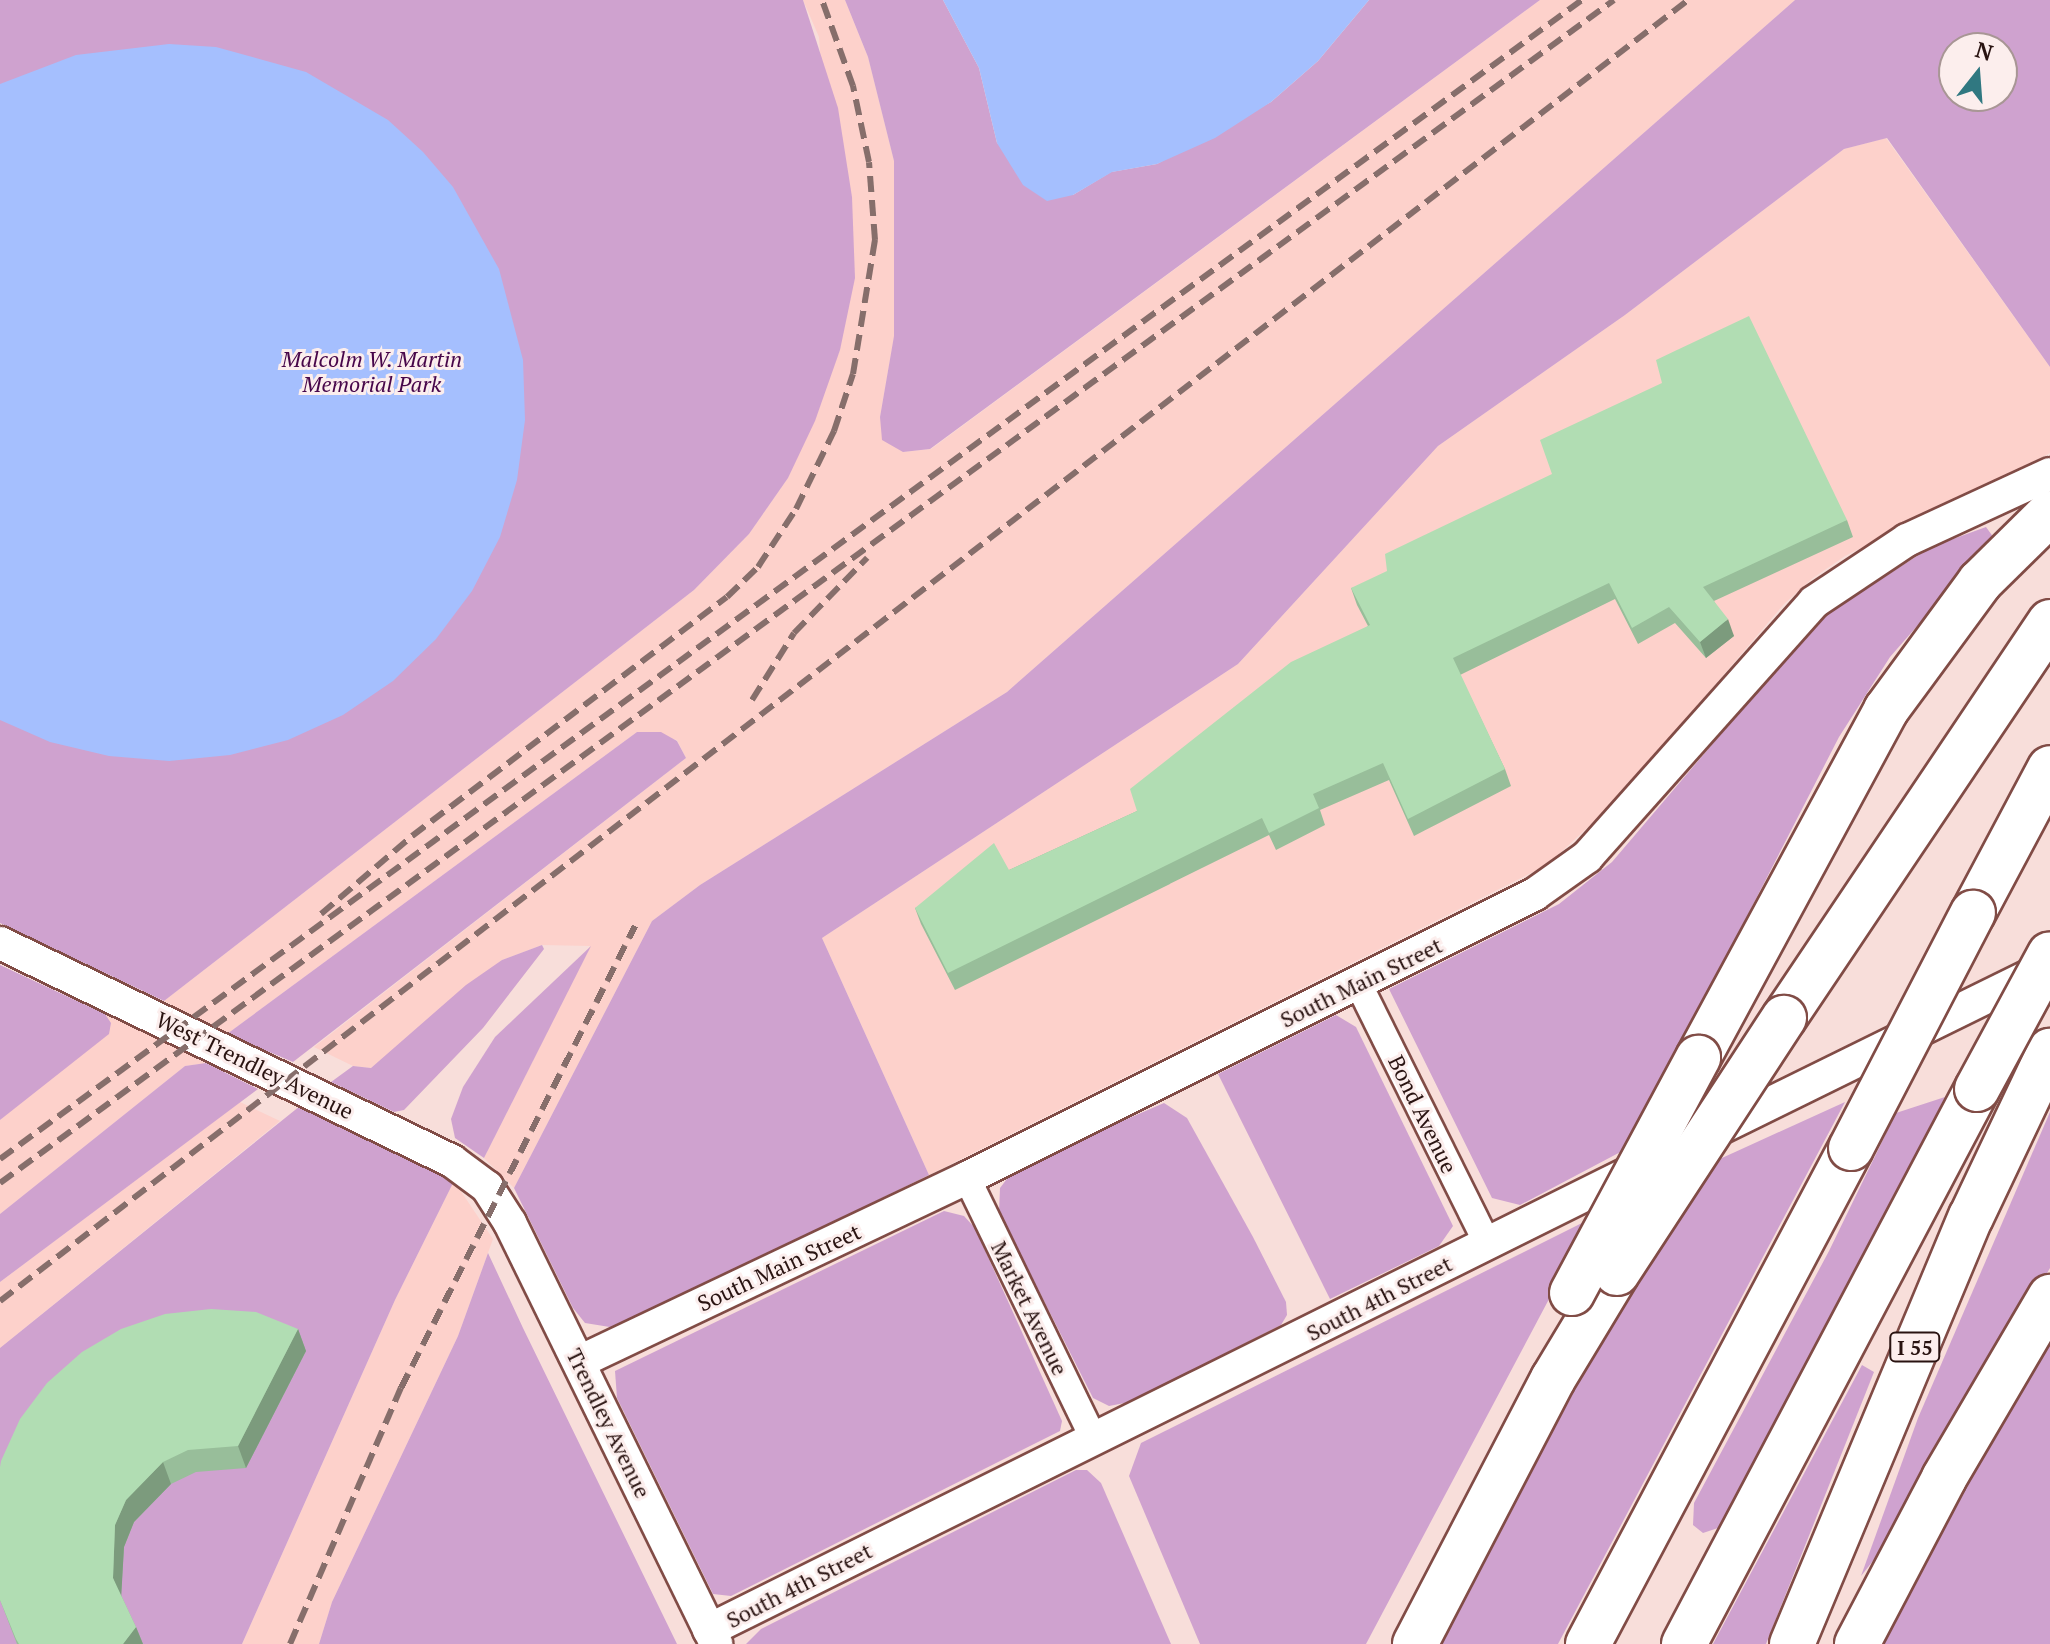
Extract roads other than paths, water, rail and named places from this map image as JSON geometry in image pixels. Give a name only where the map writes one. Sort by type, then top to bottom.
[{"type":"highway","points":[[1553,1379],[1559,1326],[1572,1293],[1886,710],[1971,593],[2050,513]]},
{"type":"highway","points":[[1415,1644],[1553,1379],[1617,1273],[2050,622]]},
{"type":"highway","points":[[1588,1644],[2050,768]]},
{"type":"highway","points":[[1684,1644],[2050,954]]},
{"type":"highway","name":"I 55","points":[[1792,1644],[1899,1383],[2049,1053]]},
{"type":"highway","points":[[1857,1644],[1944,1478],[2050,1297]]},
{"type":"highway","points":[[1381,1644],[1435,1569],[1469,1542]]},
{"type":"street","name":"South Main Street","points":[[579,1362],[967,1178],[1359,985],[1535,894],[1587,857],[1762,654],[1824,594],[1907,540],[2050,474]]},
{"type":"street","name":"West Trendley Avenue","points":[[0,943],[452,1161],[499,1203]]},
{"type":"street","name":"South 4th Street","points":[[712,1637],[1093,1438],[2050,966]]},
{"type":"street","name":"Bond Avenue","points":[[1359,985],[1487,1243]]},
{"type":"street","name":"Market Avenue","points":[[967,1178],[1093,1438]]},
{"type":"street","name":"Trendley Avenue","points":[[499,1203],[712,1637]]},
{"type":"water","points":[[943,0],[1369,0],[1318,61],[1271,102],[1215,138],[1157,164],[1112,172],[1073,195],[1047,201],[1023,185],[997,143],[979,68]]},
{"type":"water","points":[[169,44],[216,47],[306,72],[388,120],[423,152],[453,187],[499,269],[523,360],[525,420],[517,480],[500,537],[472,591],[436,639],[393,681],[343,715],[288,740],[230,755],[169,761],[109,756],[50,742],[0,720],[0,84],[76,55]]},
{"type":"railway","points":[[321,914],[412,836],[727,597],[758,567],[796,509],[834,431],[853,374],[875,240],[869,162],[853,86],[822,0]]},
{"type":"railway","points":[[0,1159],[1582,0]]},
{"type":"railway","points":[[0,1183],[1614,0]]},
{"type":"railway","points":[[0,1301],[1688,0]]},
{"type":"railway","points":[[752,700],[794,633],[867,558]]},
{"type":"railway","points":[[290,1644],[401,1388],[635,926]]},
{"type":"park label","name":"Malcolm W. Martin Memorial Park","points":[[372,370]]}]
